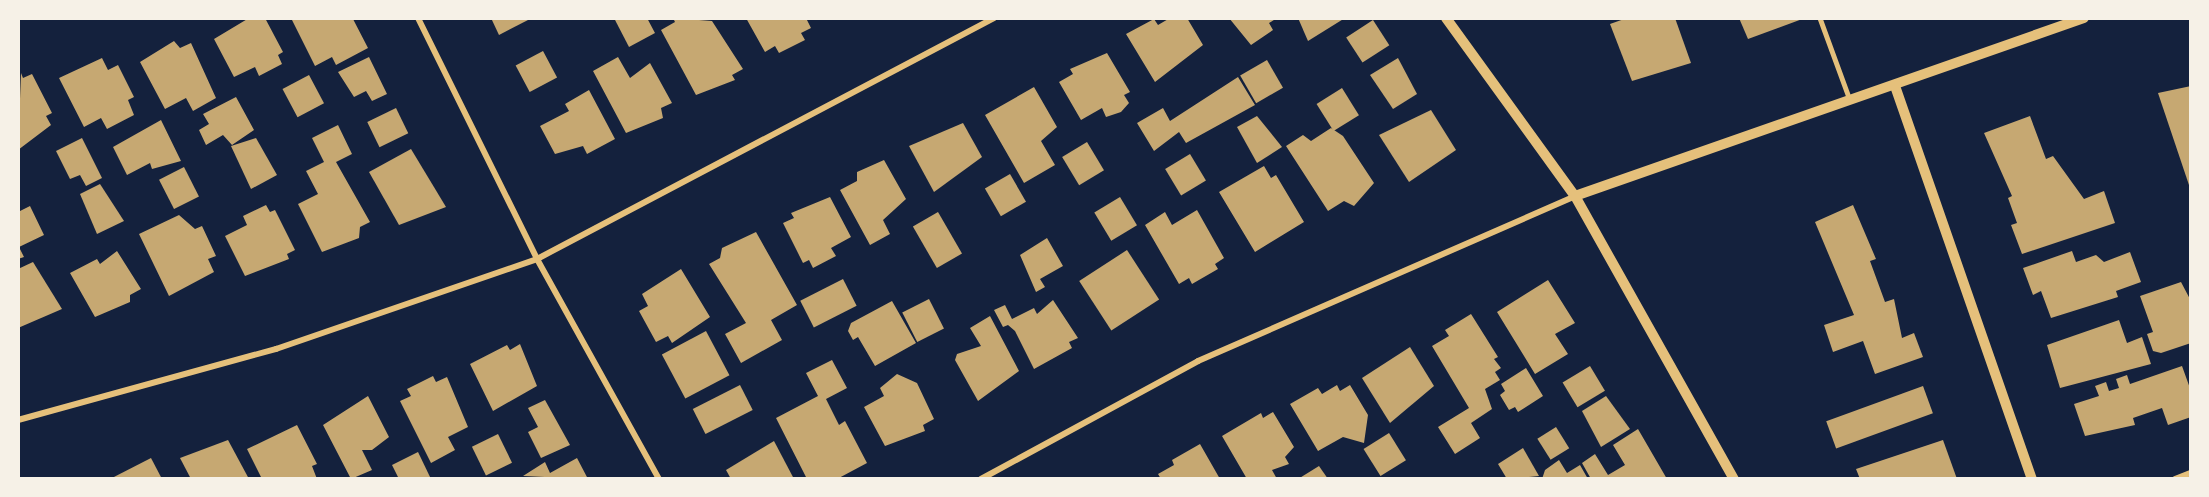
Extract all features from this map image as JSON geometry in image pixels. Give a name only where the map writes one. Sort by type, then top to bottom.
[{"type":"street","points":[[418,18],[537,259],[658,479]]},
{"type":"street","points":[[18,420],[276,349],[537,259],[994,18]]},
{"type":"street","points":[[1446,18],[1575,196],[1734,479]]},
{"type":"street","points":[[981,479],[1198,361],[1575,196],[1851,103],[2084,18]]},
{"type":"street","points":[[1895,86],[2032,479]]},
{"type":"street","points":[[2175,479],[2191,473]]},
{"type":"lane","points":[[1820,18],[1851,103]]},
{"type":"building","points":[[249,18],[265,18],[283,52],[278,55],[282,64],[259,76],[255,67],[234,77],[214,39]]},
{"type":"building","points":[[291,18],[353,19],[368,48],[336,65],[332,57],[315,66]]},
{"type":"building","points":[[491,18],[527,18],[528,20],[499,35]]},
{"type":"building","points":[[614,18],[647,18],[655,33],[629,47]]},
{"type":"building","points":[[673,18],[712,21],[743,69],[732,75],[735,80],[696,95],[661,30],[675,22]]},
{"type":"building","points":[[746,18],[806,18],[811,28],[801,33],[805,40],[779,53],[775,46],[765,52]]},
{"type":"building","points":[[1170,18],[1187,18],[1203,45],[1155,82],[1126,34],[1154,19],[1158,25]]},
{"type":"building","points":[[1229,18],[1277,18],[1269,23],[1273,30],[1251,45]]},
{"type":"building","points":[[1298,18],[1345,18],[1308,41]]},
{"type":"building","points":[[1627,18],[1675,18],[1691,63],[1632,81],[1610,24]]},
{"type":"building","points":[[1739,18],[1805,18],[1748,39]]},
{"type":"building","points":[[1373,20],[1389,45],[1363,63],[1346,37]]},
{"type":"building","points":[[174,41],[180,48],[191,43],[216,98],[193,111],[186,98],[165,109],[140,62]]},
{"type":"building","points":[[543,51],[557,77],[530,92],[516,66]]},
{"type":"building","points":[[1107,53],[1130,92],[1124,95],[1129,103],[1121,112],[1106,117],[1102,108],[1081,120],[1059,82],[1073,74],[1070,69]]},
{"type":"building","points":[[369,57],[387,94],[372,101],[366,91],[354,97],[338,72]]},
{"type":"building","points":[[618,57],[630,78],[650,63],[672,103],[661,108],[663,118],[626,133],[593,71]]},
{"type":"building","points":[[102,58],[108,70],[118,65],[134,97],[128,100],[134,115],[107,129],[101,118],[84,127],[59,78]]},
{"type":"building","points":[[1398,58],[1417,94],[1393,109],[1370,75]]},
{"type":"building","points":[[1267,60],[1283,88],[1256,103],[1240,76]]},
{"type":"building","points":[[21,73],[23,78],[32,74],[52,113],[46,116],[51,125],[18,150]]},
{"type":"building","points":[[309,75],[324,103],[298,117],[283,89]]},
{"type":"building","points":[[1238,77],[1255,105],[1186,143],[1179,132],[1154,151],[1137,123],[1163,108],[1170,121]]},
{"type":"building","points":[[2191,86],[2191,191],[2158,93]]},
{"type":"building","points":[[1034,87],[1057,127],[1041,141],[1055,165],[1024,183],[985,115]]},
{"type":"building","points":[[1342,88],[1359,115],[1334,131],[1317,104]]},
{"type":"building","points":[[589,90],[615,139],[587,154],[583,146],[555,154],[540,126],[569,111],[565,104]]},
{"type":"building","points":[[236,97],[254,130],[232,145],[223,135],[206,145],[199,130],[209,124],[203,114]]},
{"type":"building","points":[[396,108],[408,133],[380,147],[367,122]]},
{"type":"building","points":[[1431,110],[1456,150],[1409,182],[1379,135]]},
{"type":"building","points":[[1257,116],[1282,147],[1257,163],[1237,127]]},
{"type":"building","points":[[2030,116],[2046,159],[2053,156],[2084,199],[2104,191],[2115,223],[2022,254],[2011,225],[2017,223],[2008,198],[2012,196],[1984,133]]},
{"type":"building","points":[[161,120],[181,161],[152,169],[150,163],[127,175],[113,147]]},
{"type":"building","points":[[963,123],[982,157],[934,192],[909,146]]},
{"type":"building","points":[[338,125],[352,154],[336,162],[370,222],[360,227],[359,238],[322,252],[298,204],[318,194],[306,171],[324,162],[312,138]]},
{"type":"building","points":[[1331,128],[1343,136],[1374,183],[1354,206],[1344,201],[1328,211],[1286,146],[1303,135],[1311,141]]},
{"type":"building","points":[[82,138],[102,178],[86,186],[80,175],[70,179],[56,151]]},
{"type":"building","points":[[256,138],[277,175],[251,189],[231,146]]},
{"type":"building","points":[[1087,142],[1104,170],[1079,185],[1062,157]]},
{"type":"building","points":[[411,149],[446,207],[399,225],[369,172]]},
{"type":"building","points":[[1190,154],[1206,181],[1181,196],[1165,169]]},
{"type":"building","points":[[884,160],[906,199],[883,220],[890,234],[870,245],[840,190],[857,181],[857,172]]},
{"type":"building","points":[[1264,166],[1271,178],[1276,175],[1304,222],[1255,252],[1219,192]]},
{"type":"building","points":[[184,167],[199,196],[174,209],[159,180]]},
{"type":"building","points":[[1010,174],[1026,202],[1001,216],[985,188]]},
{"type":"building","points":[[100,184],[124,221],[97,234],[80,194]]},
{"type":"building","points":[[830,197],[851,237],[831,248],[836,256],[813,268],[809,260],[803,263],[783,223],[794,218],[791,213]]},
{"type":"building","points":[[1120,197],[1137,225],[1111,241],[1094,212]]},
{"type":"building","points":[[266,205],[270,212],[275,210],[295,250],[287,254],[289,259],[245,276],[225,236],[247,225],[243,216]]},
{"type":"building","points":[[1853,205],[1876,259],[1870,261],[1885,302],[1894,299],[1902,338],[1914,333],[1923,357],[1875,374],[1863,341],[1833,352],[1824,325],[1854,315],[1815,222]]},
{"type":"building","points":[[30,206],[44,235],[19,247],[24,257],[18,259],[18,212]]},
{"type":"building","points":[[1197,210],[1224,258],[1215,264],[1218,269],[1192,284],[1189,278],[1179,284],[1145,225],[1165,212],[1172,225]]},
{"type":"building","points":[[938,212],[962,254],[937,268],[913,226]]},
{"type":"building","points":[[179,215],[195,229],[202,226],[216,256],[208,259],[214,272],[169,296],[139,234]]},
{"type":"building","points":[[756,232],[797,305],[771,320],[782,340],[741,363],[725,334],[746,323],[709,264],[720,258],[722,248]]},
{"type":"building","points":[[1047,238],[1063,266],[1040,279],[1045,287],[1036,292],[1020,255]]},
{"type":"building","points":[[1127,250],[1159,299],[1111,331],[1079,281]]},
{"type":"building","points":[[117,251],[141,289],[130,295],[130,302],[95,317],[70,273],[97,259],[100,264]]},
{"type":"building","points":[[2072,251],[2076,262],[2096,255],[2104,262],[2130,252],[2141,282],[2116,291],[2118,297],[2051,318],[2041,291],[2033,295],[2023,268]]},
{"type":"building","points":[[33,262],[62,309],[18,328],[18,269]]},
{"type":"building","points":[[681,269],[710,317],[672,343],[668,336],[656,342],[639,311],[648,306],[642,294]]},
{"type":"building","points":[[843,279],[857,306],[814,328],[800,301]]},
{"type":"building","points":[[1548,280],[1575,323],[1555,334],[1568,354],[1535,374],[1497,312]]},
{"type":"building","points":[[2181,282],[2191,301],[2191,343],[2161,353],[2153,351],[2147,334],[2153,332],[2140,296]]},
{"type":"building","points":[[929,299],[944,328],[917,342],[902,313]]},
{"type":"building","points":[[1053,300],[1078,338],[1069,342],[1072,348],[1034,369],[1015,331],[1008,325],[1003,327],[994,310],[1005,305],[1012,319],[1034,308],[1037,314]]},
{"type":"building","points":[[892,301],[916,343],[875,366],[858,337],[853,340],[848,331],[851,323]]},
{"type":"building","points":[[1471,314],[1498,357],[1494,359],[1501,368],[1495,372],[1500,380],[1485,389],[1492,409],[1471,423],[1480,438],[1455,454],[1438,427],[1469,408],[1432,346],[1449,336],[1445,330]]},
{"type":"building","points":[[990,316],[1019,371],[978,401],[955,360],[957,354],[981,346],[970,328]]},
{"type":"building","points":[[2119,320],[2127,343],[2142,337],[2151,364],[2060,388],[2047,345]]},
{"type":"building","points":[[706,331],[729,375],[685,399],[662,354]]},
{"type":"building","points":[[520,344],[537,386],[493,411],[470,364],[507,345],[510,350]]},
{"type":"building","points":[[1410,347],[1434,386],[1390,423],[1362,378]]},
{"type":"building","points":[[832,360],[847,388],[826,399],[839,425],[845,421],[867,463],[837,479],[807,479],[776,418],[818,396],[806,373]]},
{"type":"building","points":[[1590,366],[1605,391],[1578,407],[1563,382]]},
{"type":"building","points":[[2182,366],[2191,391],[2191,417],[2168,425],[2162,408],[2133,418],[2135,425],[2085,436],[2074,404],[2099,396],[2095,386],[2106,382],[2109,391],[2119,388],[2116,379],[2127,375],[2130,384]]},
{"type":"building","points":[[1526,368],[1543,396],[1518,412],[1515,407],[1509,410],[1500,395],[1505,391],[1501,384]]},
{"type":"building","points":[[897,374],[917,383],[934,419],[923,425],[925,431],[885,446],[864,407],[884,396],[880,388]]},
{"type":"building","points":[[433,376],[436,382],[447,377],[468,427],[448,437],[455,450],[431,463],[400,401],[411,396],[407,389]]},
{"type":"building","points":[[740,385],[753,410],[705,434],[693,409]]},
{"type":"building","points":[[1337,385],[1340,391],[1350,385],[1368,415],[1364,443],[1343,437],[1318,451],[1290,404],[1318,388],[1322,394]]},
{"type":"building","points":[[1923,386],[1933,413],[1836,448],[1826,421]]},
{"type":"building","points":[[368,396],[389,437],[372,450],[362,450],[372,470],[351,479],[323,425]]},
{"type":"building","points":[[1606,396],[1630,429],[1601,447],[1582,411]]},
{"type":"building","points":[[545,400],[570,445],[541,458],[528,432],[538,427],[528,408]]},
{"type":"building","points":[[1273,412],[1294,447],[1285,457],[1289,464],[1272,470],[1277,479],[1247,479],[1222,436],[1261,413],[1263,418]]},
{"type":"building","points":[[297,425],[317,464],[312,466],[317,479],[262,479],[247,449]]},
{"type":"building","points":[[1556,427],[1569,448],[1551,460],[1537,439]]},
{"type":"building","points":[[1638,429],[1667,479],[1591,479],[1582,463],[1595,454],[1608,475],[1625,465],[1613,445]]},
{"type":"building","points":[[1389,433],[1406,460],[1381,476],[1364,449]]},
{"type":"building","points":[[498,434],[512,463],[486,475],[472,447]]},
{"type":"building","points":[[228,440],[249,479],[191,479],[180,458]]},
{"type":"building","points":[[1943,440],[1957,479],[1860,479],[1856,469]]},
{"type":"building","points":[[774,441],[794,479],[731,479],[726,470]]},
{"type":"building","points":[[1200,444],[1220,479],[1161,479],[1158,474],[1174,465],[1172,460]]},
{"type":"building","points":[[1523,448],[1539,476],[1507,479],[1498,464]]},
{"type":"building","points":[[418,452],[431,479],[399,479],[392,465]]},
{"type":"building","points":[[151,458],[162,479],[110,479]]},
{"type":"building","points":[[577,458],[588,479],[523,476],[545,462],[550,473]]},
{"type":"building","points":[[1559,460],[1567,473],[1580,465],[1588,479],[1542,479],[1545,470]]},
{"type":"building","points":[[1319,466],[1328,479],[1298,479]]}]
